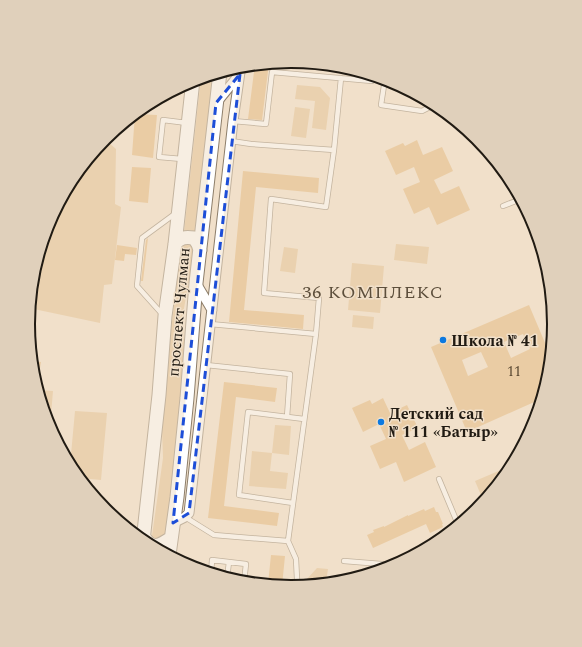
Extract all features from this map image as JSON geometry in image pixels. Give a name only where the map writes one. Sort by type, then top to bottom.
[{"type":"main road","name":"проспект Чулман","points":[[170,549],[187,398],[196,283],[219,78]]},
{"type":"main road","name":"проспект Чулман","points":[[145,533],[159,395],[165,316],[179,211],[192,87]]},
{"type":"main road","points":[[175,244],[177,240],[182,238],[194,238],[200,250]]},
{"type":"main road","points":[[162,544],[171,538]]},
{"type":"street","points":[[173,523],[185,517],[189,513],[240,72]]},
{"type":"street","points":[[216,103],[238,73]]},
{"type":"street","points":[[196,283],[212,310]]},
{"type":"lane","points":[[233,121],[266,124],[272,72],[372,81]]},
{"type":"lane","points":[[297,580],[295,556],[288,541],[316,334],[319,298],[264,293],[271,199],[326,207],[334,150],[341,78]]},
{"type":"lane","points":[[384,85],[381,105],[422,111],[428,108]]},
{"type":"lane","points":[[185,159],[160,157],[163,120],[188,123]]},
{"type":"lane","points":[[231,141],[251,144],[334,150]]},
{"type":"lane","points":[[503,206],[516,200]]},
{"type":"lane","points":[[165,316],[137,286],[142,238],[179,211]]},
{"type":"lane","points":[[210,324],[316,334]]},
{"type":"lane","points":[[206,365],[290,374],[287,417]]},
{"type":"lane","points":[[293,503],[239,495],[248,412],[304,419]]},
{"type":"lane","points":[[439,479],[456,519]]},
{"type":"lane","points":[[185,517],[214,535],[288,541]]},
{"type":"lane","points":[[211,567],[212,560],[246,564],[245,575]]},
{"type":"lane","points":[[344,561],[380,563]]},
{"type":"lane","points":[[228,572],[229,562]]},
{"type":"highlighted area","points":[[240,74],[189,513],[173,523],[216,103]]},
{"type":"shaded area","points":[[214,79],[196,232],[190,230],[184,232],[200,84]]},
{"type":"shaded area","points":[[297,85],[320,87],[330,98],[326,130],[312,128],[315,101],[295,99]]},
{"type":"shaded area","points":[[295,107],[310,109],[306,138],[291,136]]},
{"type":"shaded area","points":[[109,143],[116,149],[115,204],[121,207],[112,284],[104,285],[100,323],[36,309],[37,290],[44,257],[61,210],[78,181]]},
{"type":"shaded area","points":[[185,242],[195,246],[183,314],[184,349],[181,397],[166,536],[155,540],[152,536],[163,458],[162,429],[171,330],[181,246]]},
{"type":"shaded area","points":[[396,244],[429,247],[427,264],[394,260]]},
{"type":"shaded area","points":[[284,247],[298,249],[295,273],[280,271]]},
{"type":"shaded area","points":[[352,263],[384,266],[380,313],[348,310]]},
{"type":"shaded area","points":[[353,315],[374,317],[373,329],[352,327]]},
{"type":"shaded area","points":[[44,390],[53,391],[51,413]]},
{"type":"shaded area","points":[[75,411],[107,413],[101,480],[88,479],[71,454]]},
{"type":"shaded area","points":[[275,425],[291,426],[289,455],[272,453]]},
{"type":"shaded area","points":[[252,451],[272,453],[270,471],[288,473],[286,489],[249,486]]},
{"type":"shaded area","points":[[501,470],[481,495],[475,481]]},
{"type":"shaded area","points":[[317,568],[328,569],[327,577],[307,579]]},
{"type":"building","points":[[268,69],[262,120],[248,119],[254,70]]},
{"type":"building","points":[[144,114],[157,115],[153,158],[132,155],[135,120]]},
{"type":"building","points":[[417,140],[423,155],[442,147],[453,171],[434,180],[441,194],[459,186],[470,210],[437,225],[429,207],[414,214],[403,189],[420,182],[414,167],[396,175],[385,151],[403,143],[405,146]]},
{"type":"building","points":[[132,167],[151,168],[148,203],[129,201]]},
{"type":"building","points":[[243,171],[319,178],[318,193],[256,187],[244,310],[304,315],[303,329],[229,322]]},
{"type":"building","points":[[148,238],[143,281],[141,281],[146,240]]},
{"type":"building","points":[[117,245],[137,248],[136,255],[125,254],[124,261],[115,260]]},
{"type":"building","points":[[529,305],[546,345],[542,373],[534,402],[467,432],[431,347]],"holes":[[[523,334],[530,349],[511,358],[504,342]],[[481,352],[488,367],[468,376],[462,360]]]},
{"type":"building","points":[[38,362],[41,362],[40,371]]},
{"type":"building","points":[[224,382],[277,388],[275,402],[236,397],[224,506],[279,513],[277,526],[208,518]]},
{"type":"building","points":[[383,398],[390,413],[407,405],[418,428],[402,435],[409,450],[425,442],[436,467],[404,482],[396,462],[380,469],[370,446],[386,439],[379,424],[363,432],[352,408],[370,400],[372,404]]},
{"type":"building","points":[[434,507],[436,512],[438,512],[443,527],[430,533],[426,524],[373,548],[367,535],[374,532],[373,530],[384,527],[408,515]]},
{"type":"building","points":[[271,555],[285,556],[283,580],[269,578]]},
{"type":"place","name":"Школа № 41","points":[[443,340]]},
{"type":"place","name":"Детский сад № 111 «Батыр»","points":[[381,422]]},
{"type":"district","name":"36 КОМПЛЕКС","points":[[373,292]]}]
